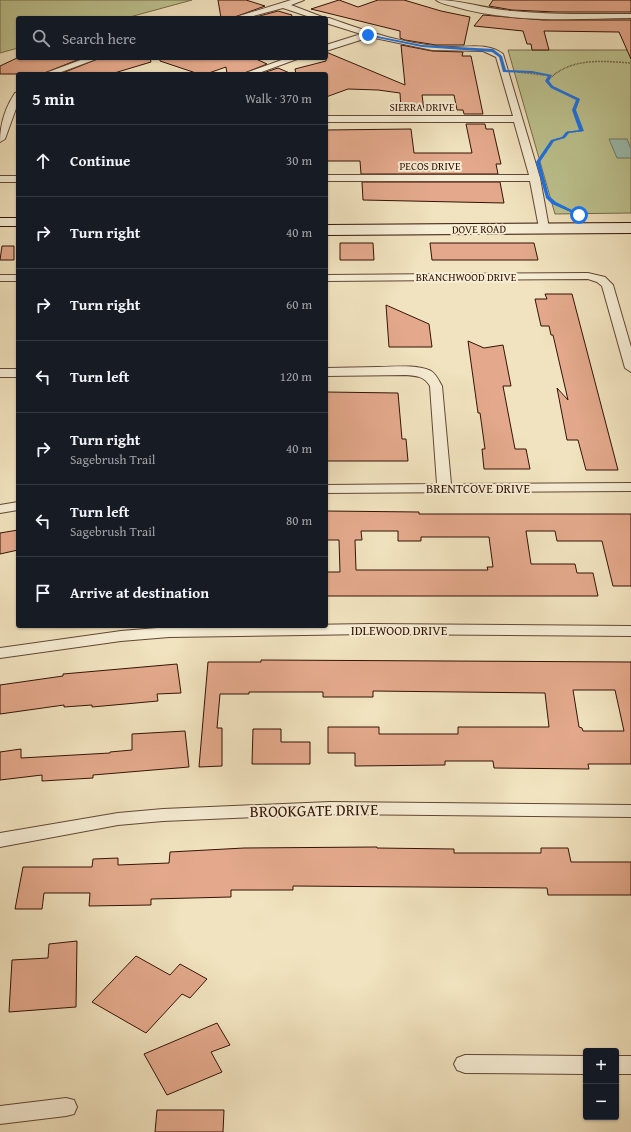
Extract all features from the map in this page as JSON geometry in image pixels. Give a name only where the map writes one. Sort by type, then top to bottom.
[{"type":"main road","name":"DOVE ROAD","points":[[328,230],[543,223],[631,218]]},
{"type":"main road","name":"DOVE ROAD","points":[[328,220],[543,223],[631,228]]},
{"type":"main road","points":[[0,222],[16,222]]},
{"type":"main road","points":[[0,232],[16,232]]},
{"type":"street","points":[[244,16],[300,0]]},
{"type":"street","points":[[440,0],[499,13],[554,16],[631,16]]},
{"type":"street","points":[[283,5],[315,16]]},
{"type":"street","points":[[328,21],[368,35],[422,46],[493,50],[500,56],[535,178],[543,223]]},
{"type":"street","points":[[328,47],[368,35]]},
{"type":"street","points":[[53,72],[89,60]]},
{"type":"street","points":[[253,72],[290,60]]},
{"type":"street","points":[[0,139],[4,120],[16,99]]},
{"type":"street","points":[[350,108],[352,119]]},
{"type":"street","name":"SIERRA DRIVE","points":[[328,119],[518,119]]},
{"type":"street","points":[[4,120],[16,120]]},
{"type":"street","name":"PECOS DRIVE","points":[[328,178],[535,178]]},
{"type":"street","points":[[0,179],[16,179]]},
{"type":"street","name":"BRANCHWOOD DRIVE","points":[[328,278],[588,276],[601,279],[605,282],[631,368]]},
{"type":"street","points":[[0,278],[16,278]]},
{"type":"street","points":[[328,372],[420,372],[432,379],[436,386],[444,488]]},
{"type":"street","points":[[0,374],[16,373]]},
{"type":"street","name":"BRENTCOVE DRIVE","points":[[328,489],[631,487]]},
{"type":"street","points":[[0,509],[16,506]]},
{"type":"street","name":"IDLEWOOD DRIVE","points":[[0,652],[121,636],[169,632],[370,629],[631,631]]},
{"type":"street","name":"BROOKGATE DRIVE","points":[[0,840],[43,831],[118,819],[171,815],[330,808],[631,811]]},
{"type":"street","points":[[465,1064],[583,1065]]},
{"type":"street","points":[[619,1065],[631,1065]]},
{"type":"street","points":[[0,1115],[66,1107]]},
{"type":"path","points":[[542,157],[553,140],[564,137],[568,132],[582,131],[574,110],[578,99],[552,87],[547,81],[551,76],[563,68],[583,62],[631,63]]},
{"type":"path","points":[[505,71],[532,72],[551,76]]},
{"type":"path","points":[[551,200],[579,215]]},
{"type":"green space","points":[[0,0],[192,0],[133,16],[16,16],[16,49],[0,53]]},
{"type":"green space","points":[[508,50],[631,50],[631,213],[555,214]]},
{"type":"shaded area","points":[[609,139],[627,139],[631,149],[631,158],[617,158]]},
{"type":"building","points":[[218,0],[246,0],[265,6],[238,16],[221,16]]},
{"type":"building","points":[[339,0],[358,7],[378,0],[404,0],[441,11],[470,17],[464,45],[436,45],[405,40],[400,38],[400,31],[311,9]]},
{"type":"building","points":[[493,0],[631,0],[631,12],[556,12],[512,10],[489,6]]},
{"type":"building","points":[[278,11],[292,15],[292,16],[259,16]]},
{"type":"building","points":[[483,15],[543,20],[631,20],[631,59],[619,32],[544,31],[549,50],[532,50],[531,44],[527,44],[523,31],[474,26]]},
{"type":"building","points":[[401,45],[432,51],[463,52],[462,56],[471,56],[483,114],[464,114],[463,110],[457,110],[454,95],[422,95],[424,110],[401,110],[400,93],[378,90],[348,89],[328,96],[328,72],[296,72],[295,69],[326,61],[328,60],[328,53],[405,85]]},
{"type":"building","points":[[16,58],[16,60],[77,60],[47,72],[16,72],[16,74],[0,74],[0,66]]},
{"type":"building","points":[[95,60],[150,60],[151,62],[118,72],[65,72]]},
{"type":"building","points":[[258,60],[267,64],[247,72],[227,72],[226,67],[212,72],[193,72],[160,61]]},
{"type":"building","points":[[278,68],[287,72],[266,72]]},
{"type":"building","points":[[466,124],[485,124],[486,129],[493,129],[501,164],[496,164],[498,174],[361,174],[360,161],[328,161],[328,130],[411,129],[414,153],[472,153]]},
{"type":"building","points":[[362,182],[500,182],[504,203],[363,200]]},
{"type":"building","points":[[340,243],[373,243],[374,260],[340,260]]},
{"type":"building","points":[[430,243],[534,243],[538,260],[432,260]]},
{"type":"building","points":[[2,246],[14,246],[14,260],[0,260]]},
{"type":"building","points":[[545,294],[572,294],[618,470],[586,470],[578,440],[567,440],[557,388],[568,400],[553,335],[551,335],[549,326],[541,326],[535,299],[547,299]]},
{"type":"building","points":[[386,305],[429,324],[432,347],[389,347]]},
{"type":"building","points":[[468,341],[484,348],[503,345],[511,386],[503,386],[515,449],[526,449],[530,469],[484,469],[482,449],[485,449],[480,413],[478,413]]},
{"type":"building","points":[[328,392],[398,393],[402,439],[406,439],[408,461],[328,461]]},
{"type":"building","points":[[328,511],[419,512],[419,514],[631,514],[631,586],[613,586],[602,541],[557,541],[555,531],[526,531],[531,564],[575,564],[577,573],[593,573],[598,596],[328,596],[328,572],[340,572],[339,540],[328,540]],"holes":[[[361,531],[398,531],[398,541],[421,541],[421,537],[489,537],[493,567],[487,567],[488,570],[356,570],[355,540],[362,540]]]},
{"type":"building","points":[[16,530],[16,550],[0,554],[0,533]]},
{"type":"building","points":[[261,660],[631,662],[631,764],[588,764],[589,769],[494,768],[493,761],[445,761],[445,765],[355,766],[355,753],[328,753],[328,727],[379,727],[379,734],[458,734],[458,727],[549,727],[545,693],[373,691],[373,697],[323,697],[323,692],[249,692],[249,694],[220,694],[217,728],[222,728],[222,766],[199,767],[208,662],[261,662]],"holes":[[[573,690],[615,690],[624,731],[583,731],[582,728],[579,727]]]},
{"type":"building","points":[[177,664],[181,693],[157,694],[158,701],[92,707],[92,705],[64,707],[64,705],[0,714],[0,685],[63,676],[63,674]]},
{"type":"building","points":[[253,729],[281,729],[281,742],[310,742],[310,764],[252,764]]},
{"type":"building","points":[[185,731],[189,767],[93,775],[93,778],[42,781],[42,775],[0,780],[0,752],[21,749],[21,758],[110,753],[132,750],[132,734]]},
{"type":"building","points":[[377,847],[454,849],[454,853],[541,853],[541,848],[568,848],[571,862],[631,862],[631,895],[548,895],[547,888],[293,886],[293,890],[231,890],[231,897],[151,899],[151,905],[89,906],[90,893],[44,893],[42,909],[15,909],[23,867],[92,867],[93,859],[118,858],[118,865],[169,863],[170,852],[244,848]]},
{"type":"building","points":[[77,941],[76,1007],[9,1012],[12,960],[48,958],[49,944]]},
{"type":"building","points":[[136,956],[170,975],[180,964],[207,979],[190,998],[182,994],[146,1033],[92,1002]]},
{"type":"building","points":[[217,1023],[230,1045],[211,1052],[222,1072],[167,1095],[144,1054]]},
{"type":"building","points":[[157,1110],[224,1110],[223,1132],[155,1132]]},
{"type":"route","points":[[368,35],[422,46],[446,49],[493,50],[500,56],[505,71],[532,72],[551,76],[547,81],[552,87],[578,99],[574,110],[582,131],[568,132],[564,137],[553,140],[549,144],[547,152],[538,162],[547,197],[554,203],[579,215]]}]
